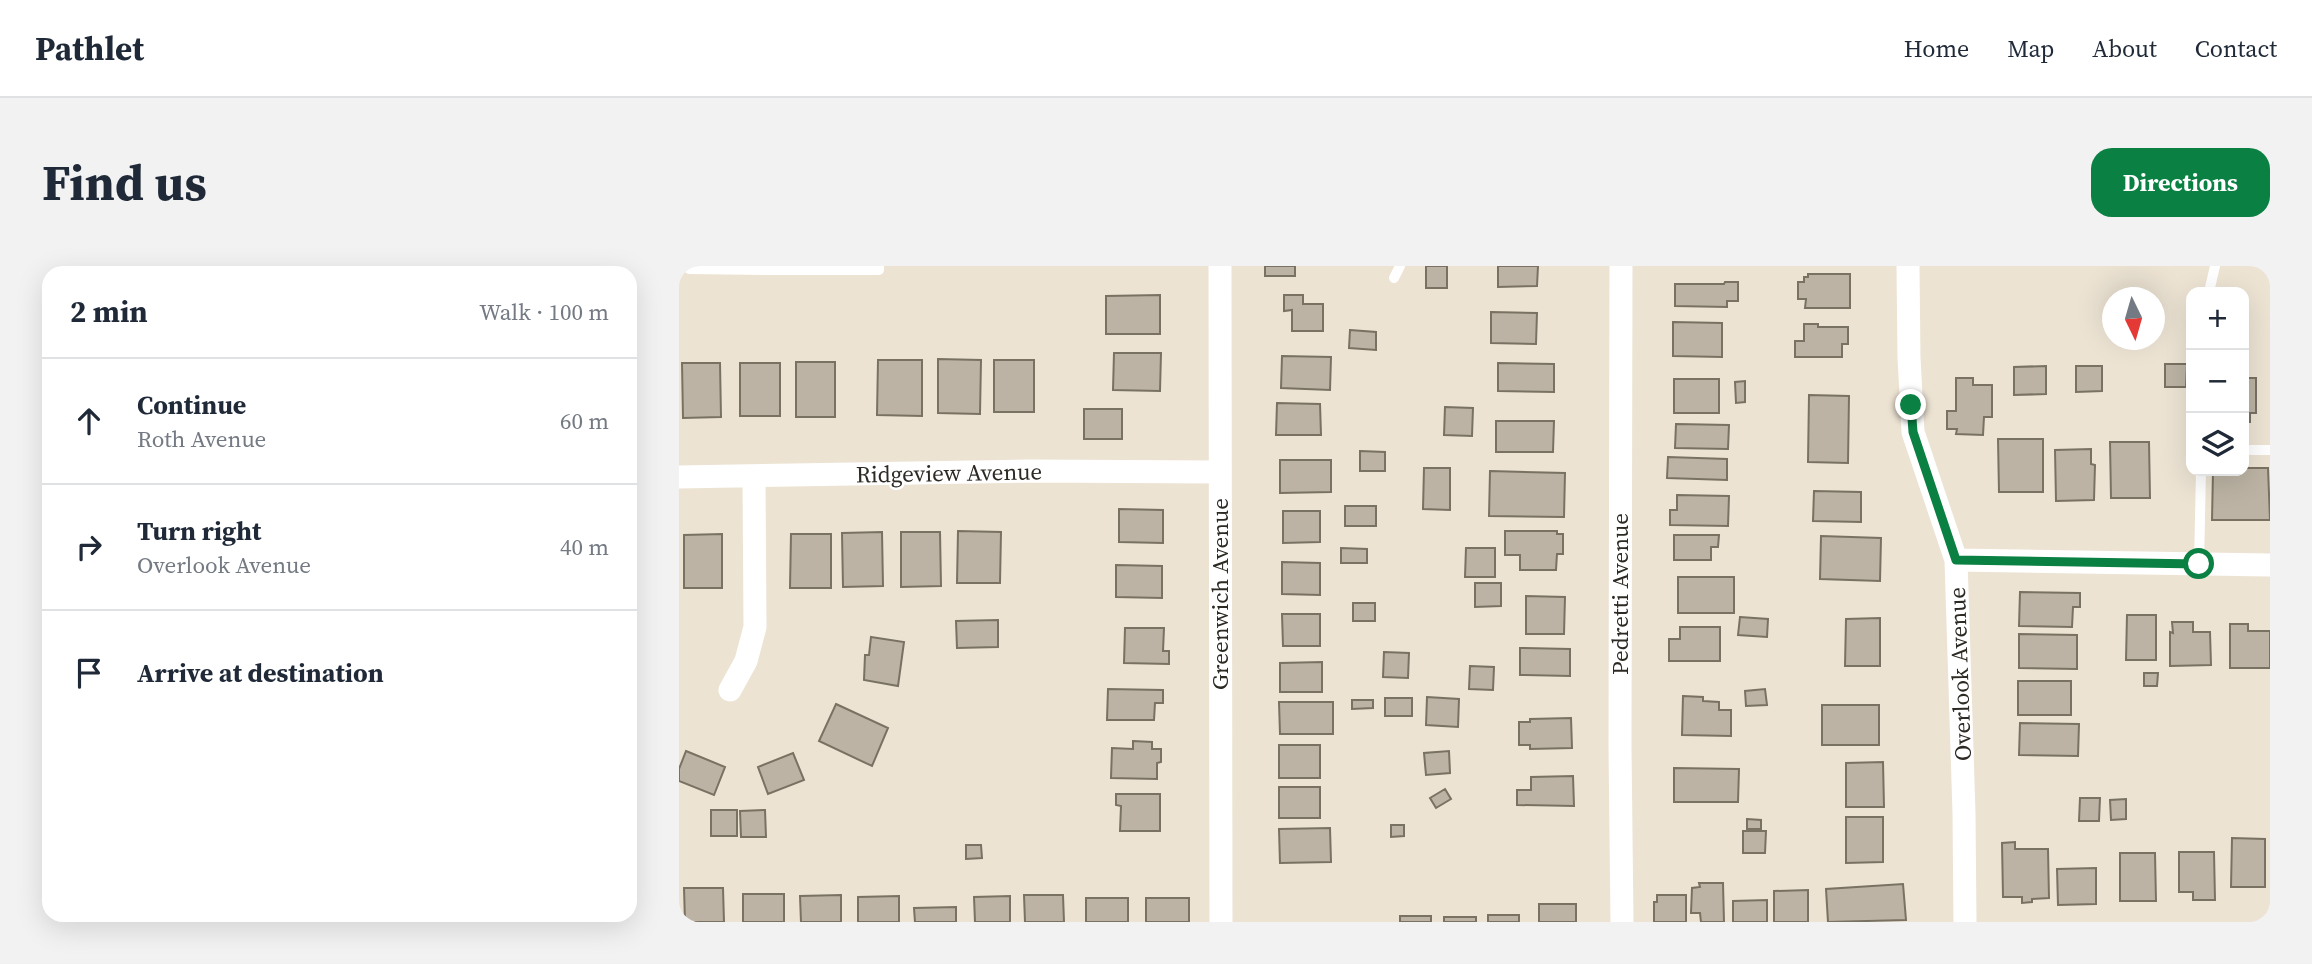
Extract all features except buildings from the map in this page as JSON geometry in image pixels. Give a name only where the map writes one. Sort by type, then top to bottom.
[{"type":"street","name":"Greenwich Avenue","points":[[1220,266],[1221,922]]},
{"type":"street","name":"Pedretti Avenue","points":[[1622,266],[1622,922]]},
{"type":"street","name":"Overlook Avenue","points":[[1908,266],[1913,432],[1956,560],[1965,922]]},
{"type":"street","name":"Ridgeview Avenue","points":[[679,477],[1027,471],[1220,472]]},
{"type":"street","points":[[730,690],[746,661],[755,627],[754,476]]},
{"type":"street","points":[[1956,560],[2270,565]]},
{"type":"lane","points":[[689,266],[689,269],[879,270],[879,266]]},
{"type":"lane","points":[[1394,278],[1400,266]]},
{"type":"lane","points":[[2210,287],[2215,266]]},
{"type":"lane","points":[[2249,450],[2270,450]]},
{"type":"lane","points":[[2199,564],[2201,476]]},
{"type":"route","points":[[1911,405],[1913,432],[1956,560],[2199,564]]}]
